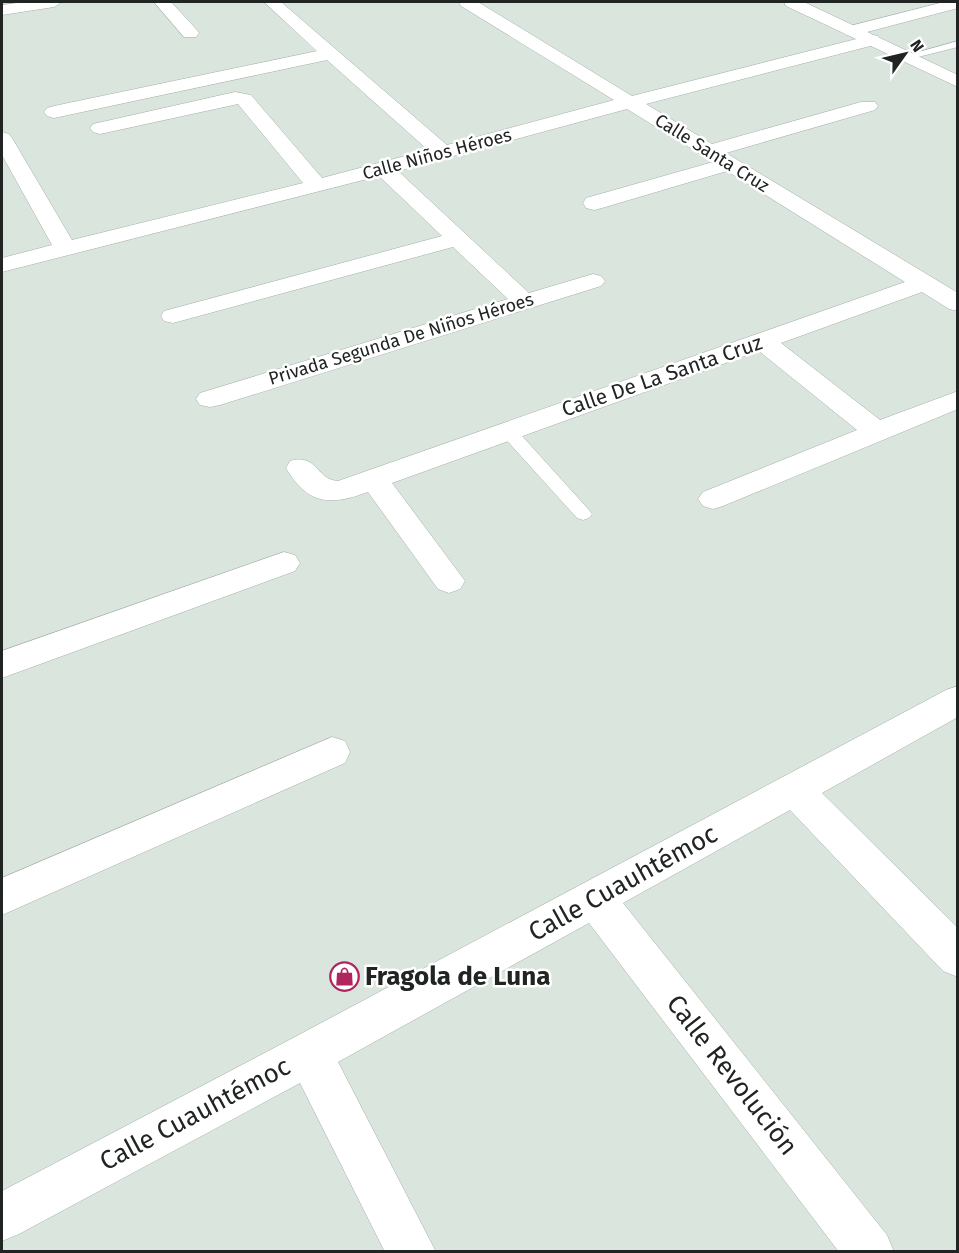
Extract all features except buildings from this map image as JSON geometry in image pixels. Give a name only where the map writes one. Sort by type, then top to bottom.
[{"type":"street","points":[[2,10],[54,2]]},
{"type":"street","points":[[162,2],[190,33]]},
{"type":"street","points":[[272,2],[328,54],[443,153]]},
{"type":"street","name":"Calle Santa Cruz","points":[[467,2],[957,304]]},
{"type":"street","points":[[792,2],[957,82]]},
{"type":"street","points":[[852,31],[957,3]]},
{"type":"street","name":"Calle Niños Héroes","points":[[2,265],[383,169],[872,40]]},
{"type":"street","points":[[54,112],[328,54]]},
{"type":"street","points":[[100,128],[240,98],[246,100],[317,186]]},
{"type":"street","points":[[709,152],[868,105]]},
{"type":"street","points":[[2,138],[66,249]]},
{"type":"street","points":[[594,203],[729,164]]},
{"type":"street","points":[[383,169],[524,301]]},
{"type":"street","points":[[173,316],[458,239]]},
{"type":"street","name":"Privada Segunda De Niños Héroes","points":[[210,399],[593,281]]},
{"type":"street","name":"Calle De La Santa Cruz","points":[[300,468],[328,493],[374,480],[507,430],[924,283]]},
{"type":"street","points":[[763,341],[877,432]]},
{"type":"street","points":[[712,499],[957,399]]},
{"type":"street","points":[[374,480],[449,581]]},
{"type":"street","points":[[2,665],[284,562]]},
{"type":"street","name":"Calle Cuauhtémoc","points":[[2,1217],[309,1054],[957,700]]},
{"type":"street","points":[[2,897],[332,752]]},
{"type":"street","points":[[795,790],[957,957]]},
{"type":"street","name":"Calle Revolución","points":[[595,899],[870,1251]]},
{"type":"street","points":[[309,1054],[412,1251]]},
{"type":"lane","points":[[906,57],[957,44]]},
{"type":"lane","points":[[507,430],[583,514]]},
{"type":"place","name":"Fragola de Luna","points":[[344,976]]}]
